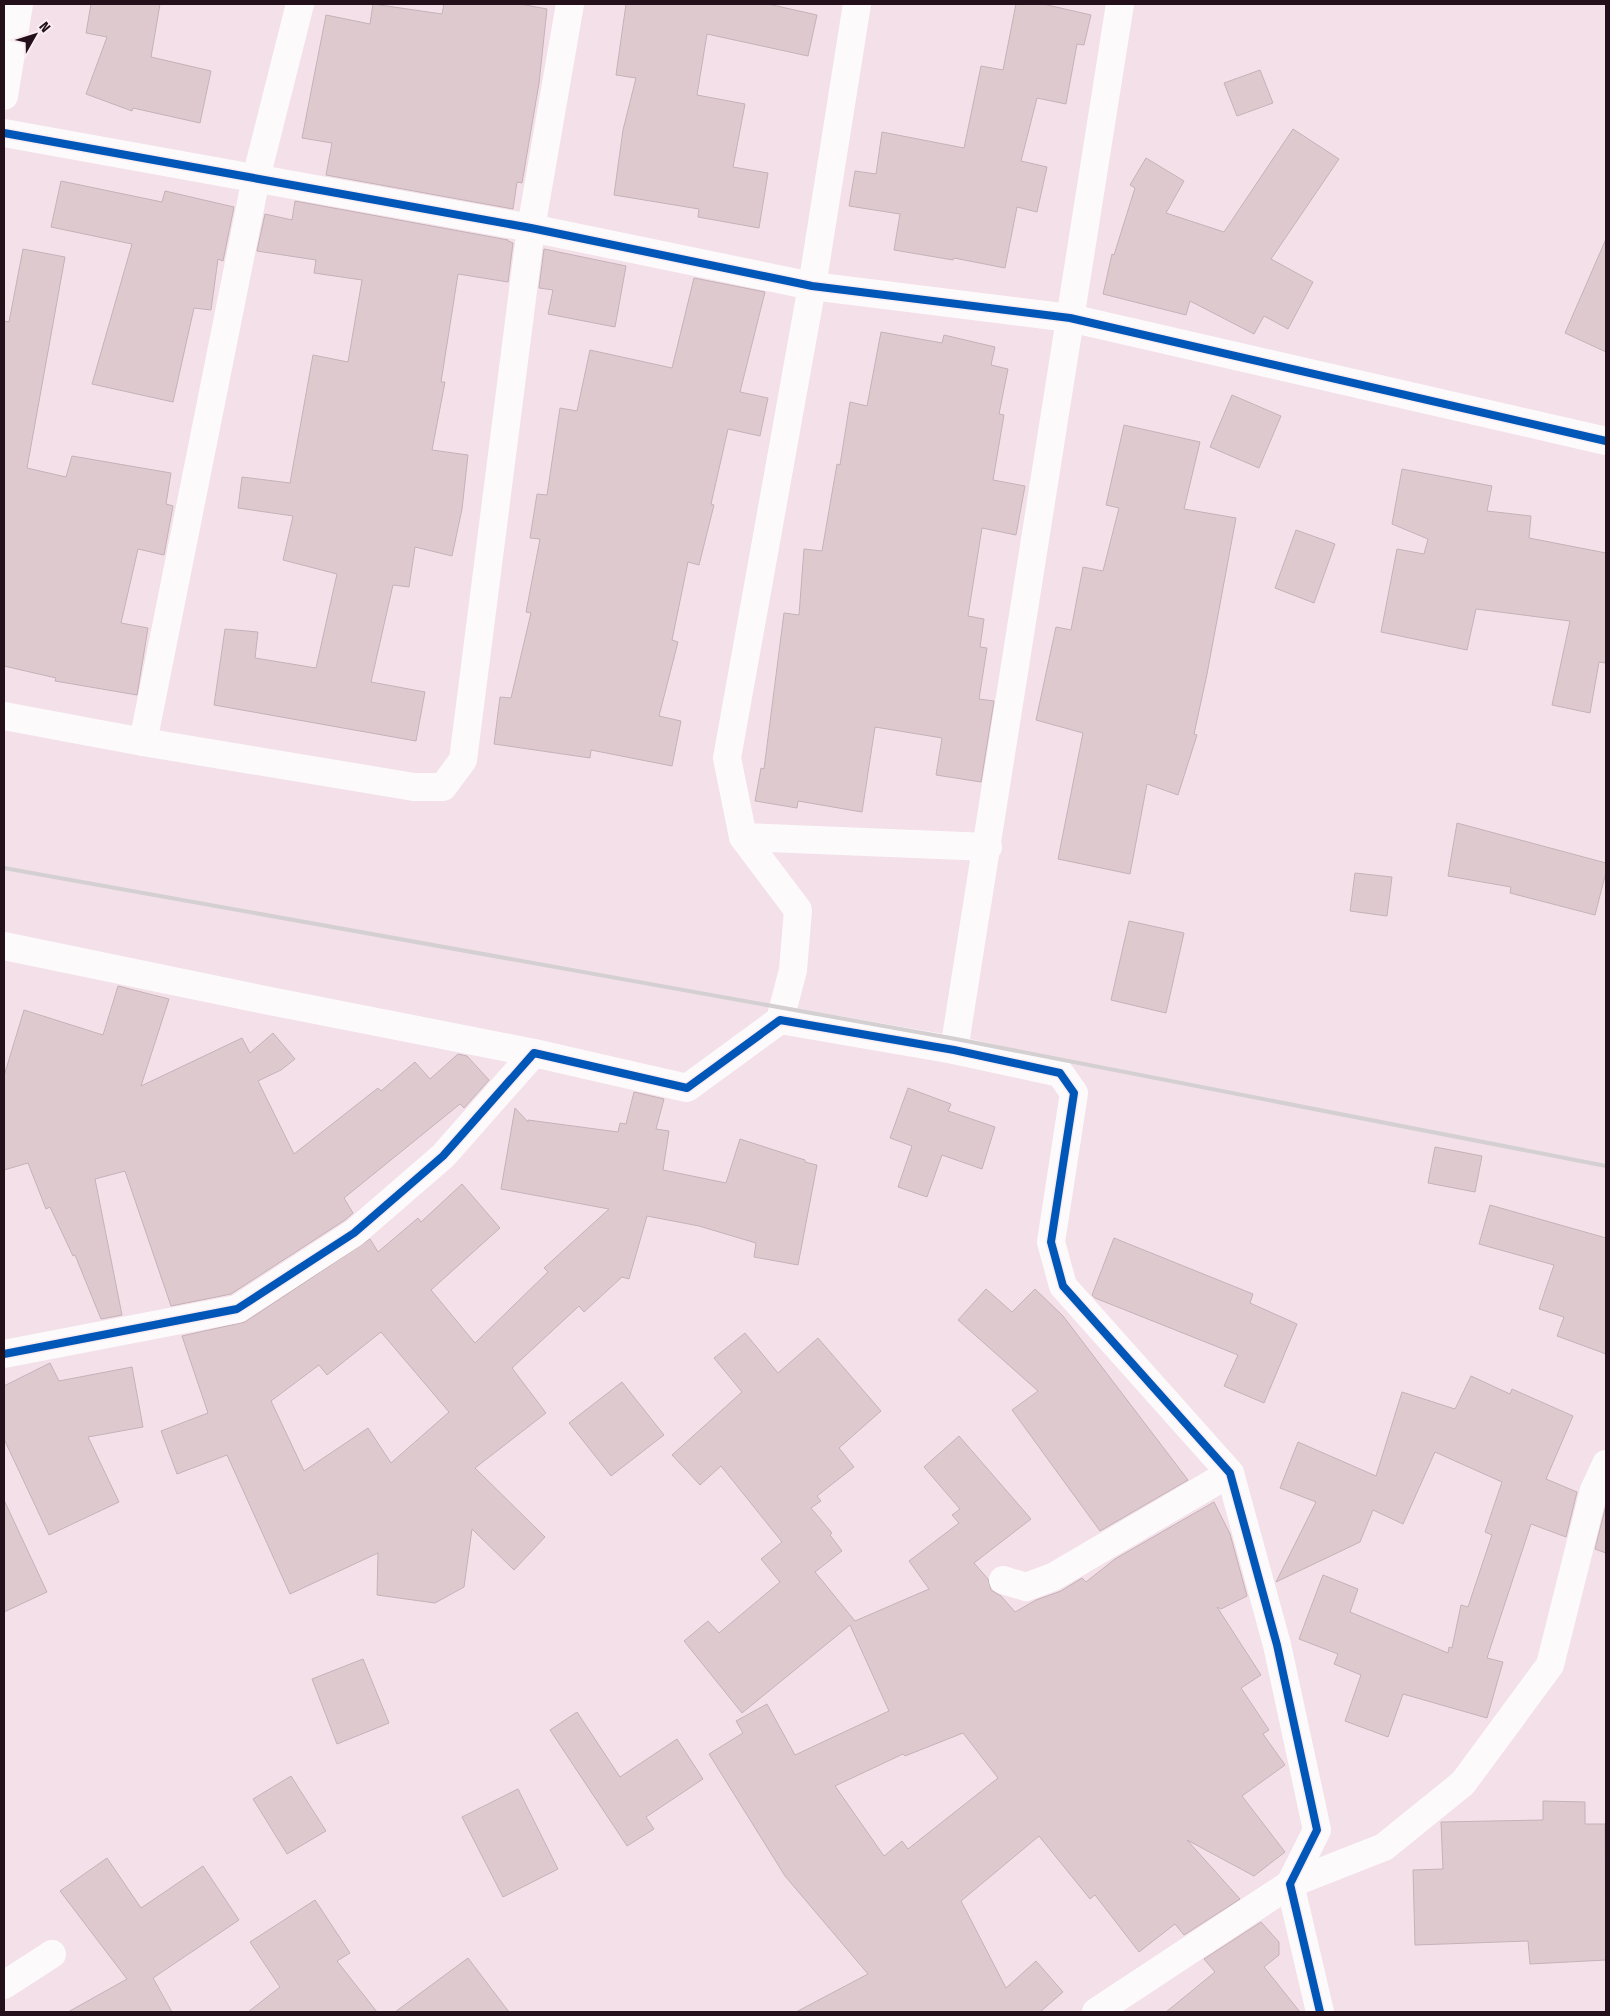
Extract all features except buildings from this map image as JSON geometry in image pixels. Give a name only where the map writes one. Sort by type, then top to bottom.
[{"type":"street","points":[[4,96],[19,4]]},
{"type":"street","points":[[142,742],[256,178],[300,4]]},
{"type":"street","points":[[4,716],[142,742],[414,787],[443,787],[463,760],[531,228],[570,4]]},
{"type":"street","points":[[4,946],[270,1002],[534,1053],[687,1088],[780,1020],[792,970],[798,910],[743,836],[727,758],[812,286],[858,4]]},
{"type":"street","points":[[954,1050],[988,847],[1120,4]]},
{"type":"street","points":[[4,133],[531,228],[812,286],[1070,318],[1606,441]]},
{"type":"street","points":[[743,836],[988,847]]},
{"type":"street","points":[[780,1020],[954,1050],[1060,1073],[1074,1093],[1051,1242],[1063,1286],[1230,1473],[1277,1645],[1317,1830],[1290,1884],[1320,2012]]},
{"type":"street","points":[[4,1354],[237,1308],[354,1233],[444,1156],[534,1053]]},
{"type":"street","points":[[1096,2012],[1290,1884],[1384,1847],[1463,1783],[1550,1665],[1594,1490],[1606,1464]]},
{"type":"street","points":[[1003,1580],[1026,1587],[1053,1577],[1230,1473]]},
{"type":"street","points":[[4,1985],[52,1954]]},
{"type":"railway","points":[[4,868],[956,1039],[1606,1166]]},
{"type":"cycle path","points":[[4,133],[531,228],[812,286],[1070,318],[1606,441]]},
{"type":"cycle path","points":[[4,1354],[237,1309],[354,1233],[443,1156],[534,1053],[687,1088],[780,1020],[954,1050],[1060,1073],[1074,1093],[1051,1242],[1063,1286],[1230,1473],[1277,1645],[1317,1830],[1290,1884],[1320,2012]]}]
